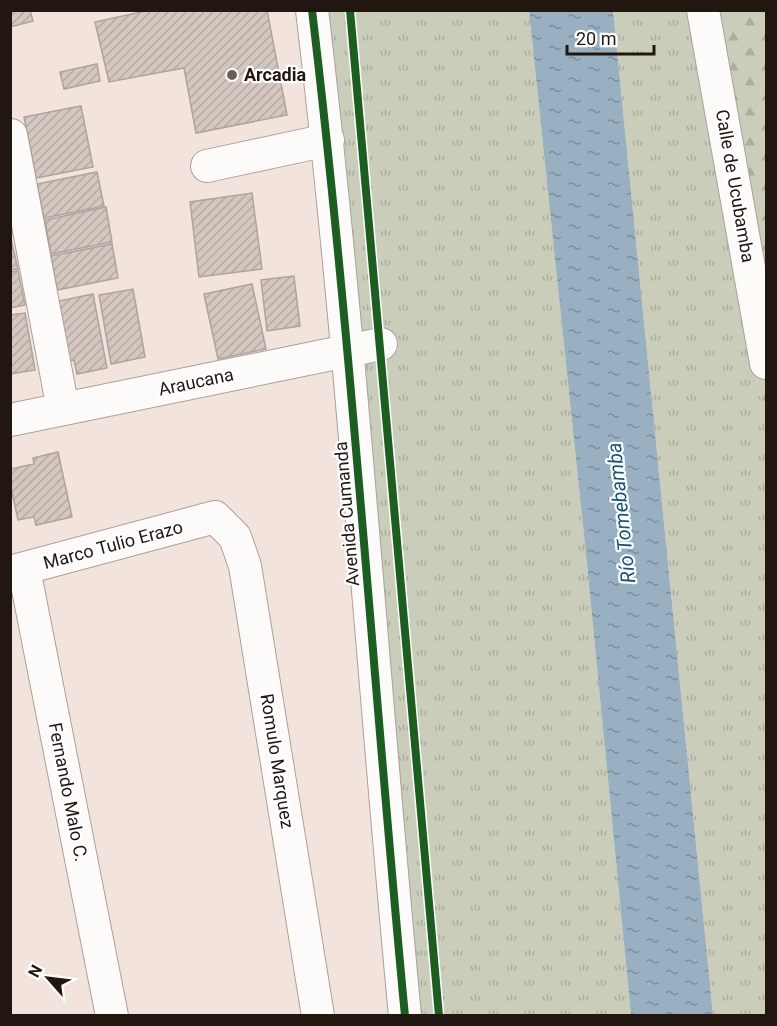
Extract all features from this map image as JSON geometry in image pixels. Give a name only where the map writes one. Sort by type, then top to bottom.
[{"type":"street","name":"Avenida Cumanda","points":[[312,10],[328,140],[348,351],[405,1016]]},
{"type":"street","name":"Calle de Ucubamba","points":[[703,10],[766,363]]},
{"type":"street","points":[[11,135],[63,409]]},
{"type":"street","points":[[207,166],[328,140]]},
{"type":"street","name":"Araucana","points":[[10,420],[381,344]]},
{"type":"street","name":"Marco Tulio Erazo","points":[[17,570],[215,517]]},
{"type":"street","name":"Romulo Marquez","points":[[215,517],[236,537],[245,566],[318,1016]]},
{"type":"street","name":"Fernando Malo C.","points":[[17,570],[112,1016]]},
{"type":"green space","points":[[312,11],[529,11],[587,564],[631,1015],[405,1015]]},
{"type":"green space","points":[[613,11],[714,11],[737,245],[766,435],[766,1015],[713,1015]]},
{"type":"green space","points":[[714,11],[766,11],[766,435],[737,245]]},
{"type":"water","name":"Río Tomebamba","points":[[529,11],[613,11],[713,1015],[631,1015],[587,564]]},
{"type":"building","points":[[10,10],[30,10],[33,21],[10,27]]},
{"type":"building","name":"Arcadia","points":[[150,10],[267,10],[287,115],[196,133],[184,68],[109,82],[95,22]]},
{"type":"building","points":[[97,64],[100,81],[64,89],[60,72]]},
{"type":"building","points":[[81,106],[93,167],[36,178],[24,117]]},
{"type":"building","points":[[97,172],[104,206],[44,218],[37,184]]},
{"type":"building","points":[[252,193],[262,269],[199,277],[190,202]]},
{"type":"building","points":[[106,207],[112,242],[51,254],[45,220]]},
{"type":"building","points":[[10,235],[18,269],[10,270]]},
{"type":"building","points":[[112,244],[118,278],[57,290],[51,256]]},
{"type":"building","points":[[18,271],[25,305],[10,308],[10,272]]},
{"type":"building","points":[[294,276],[300,326],[267,331],[261,280]]},
{"type":"building","points":[[252,284],[266,349],[218,359],[204,294]]},
{"type":"building","points":[[133,289],[145,357],[111,364],[99,295]]},
{"type":"building","points":[[93,294],[107,368],[77,374],[74,360],[65,362],[54,302]]},
{"type":"building","points":[[25,313],[35,370],[10,374],[10,315]]},
{"type":"building","points":[[58,452],[72,517],[36,525],[34,517],[18,520],[10,483],[10,469],[34,464],[33,458]]},
{"type":"cycle path","points":[[312,10],[351,387],[405,1016]]},
{"type":"cycle path","points":[[350,10],[439,1016]]},
{"type":"place","name":"Arcadia","points":[[232,75]]}]
